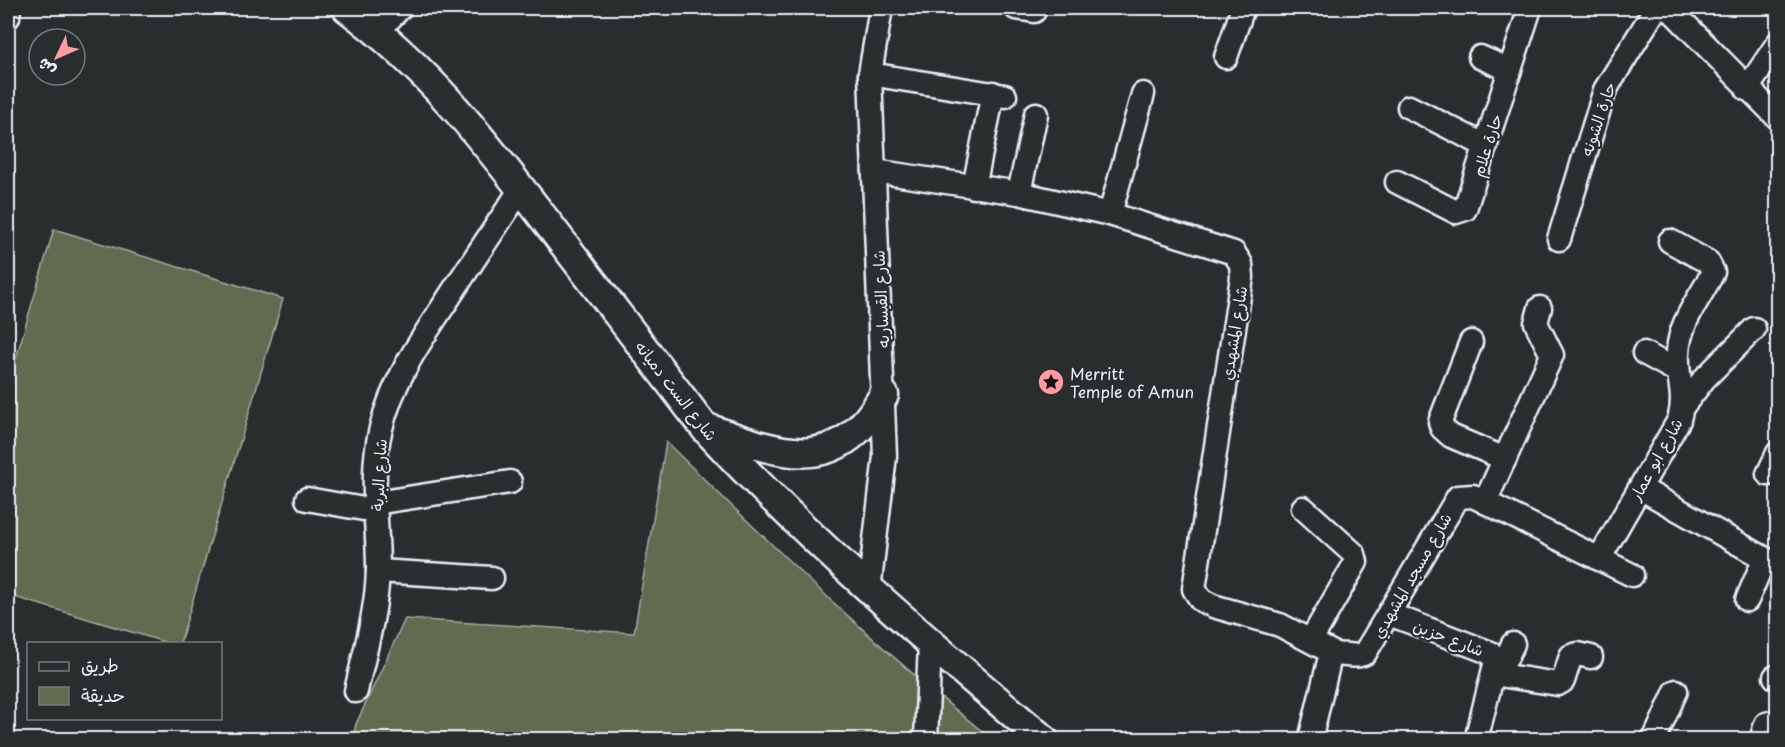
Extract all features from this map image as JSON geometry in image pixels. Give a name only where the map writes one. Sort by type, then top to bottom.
[{"type":"street","points":[[8,17],[9,8]]},
{"type":"street","name":"شارع الست دميانه","points":[[347,8],[378,31],[430,80],[478,132],[705,428],[784,511],[869,590],[1044,740]]},
{"type":"street","points":[[378,31],[400,8]]},
{"type":"street","name":"شارع القيساريه","points":[[869,590],[885,456],[870,74],[881,8]]},
{"type":"street","points":[[1226,57],[1243,8],[1231,8]]},
{"type":"street","name":"حارة علام","points":[[1397,182],[1456,212],[1461,211],[1467,205],[1530,8]]},
{"type":"street","name":"حارة الشونه","points":[[1559,239],[1605,90],[1656,8]]},
{"type":"street","points":[[1669,8],[1778,118]]},
{"type":"street","points":[[1747,89],[1778,43]]},
{"type":"street","points":[[1480,57],[1510,70]]},
{"type":"street","points":[[870,74],[999,94],[974,187]]},
{"type":"street","points":[[1110,214],[1143,94]]},
{"type":"street","points":[[1409,106],[1486,146]]},
{"type":"street","points":[[1019,193],[1036,114]]},
{"type":"street","name":"شارع المشهدي","points":[[874,171],[1019,193],[1110,214],[1234,253],[1241,264],[1242,277],[1194,589],[1201,600],[1213,606],[1247,614],[1311,640],[1335,654]]},
{"type":"street","name":"شارع البربة","points":[[356,690],[373,610],[378,571],[375,507],[376,462],[381,429],[404,368],[521,189]]},
{"type":"street","name":"شارع ابو عمار","points":[[1599,559],[1679,420],[1683,406],[1682,382],[1677,371],[1682,330],[1689,311],[1713,272],[1708,262],[1670,241]]},
{"type":"street","points":[[1485,502],[1552,355],[1549,346],[1538,332],[1536,323],[1539,308]]},
{"type":"street","points":[[1683,406],[1712,370],[1754,329]]},
{"type":"street","points":[[1472,342],[1440,422],[1442,428],[1451,436],[1505,459]]},
{"type":"street","points":[[1644,353],[1677,371]]},
{"type":"street","points":[[705,428],[771,450],[787,453],[812,453],[835,446],[856,434],[872,417],[884,396]]},
{"type":"street","points":[[1768,474],[1778,453]]},
{"type":"street","points":[[307,499],[375,507],[510,482]]},
{"type":"street","points":[[1640,488],[1771,563],[1747,600]]},
{"type":"street","name":"شارع مسجد المشهدي","points":[[1335,654],[1351,657],[1365,653],[1458,497],[1466,494],[1632,575]]},
{"type":"street","points":[[1303,508],[1354,554],[1356,562],[1311,640]]},
{"type":"street","points":[[378,571],[492,578]]},
{"type":"street","name":"شارع حزين","points":[[1389,614],[1491,652],[1496,661],[1496,674],[1476,740]]},
{"type":"street","points":[[926,740],[930,642]]},
{"type":"street","points":[[1513,644],[1496,674],[1558,684],[1563,681],[1571,656],[1578,654],[1591,657]]},
{"type":"street","points":[[1310,740],[1328,662],[1335,654]]},
{"type":"street","points":[[1654,740],[1676,691]]},
{"type":"street","points":[[1761,740],[1766,724],[1778,721]]},
{"type":"green space","points":[[54,229],[283,299],[180,642],[165,642],[8,595],[8,385]]},
{"type":"green space","points":[[666,442],[866,632],[992,739],[352,740],[356,724],[405,619],[634,633]]},
{"type":"place","name":"Merritt Temple of Amun","points":[[1051,382]]}]
